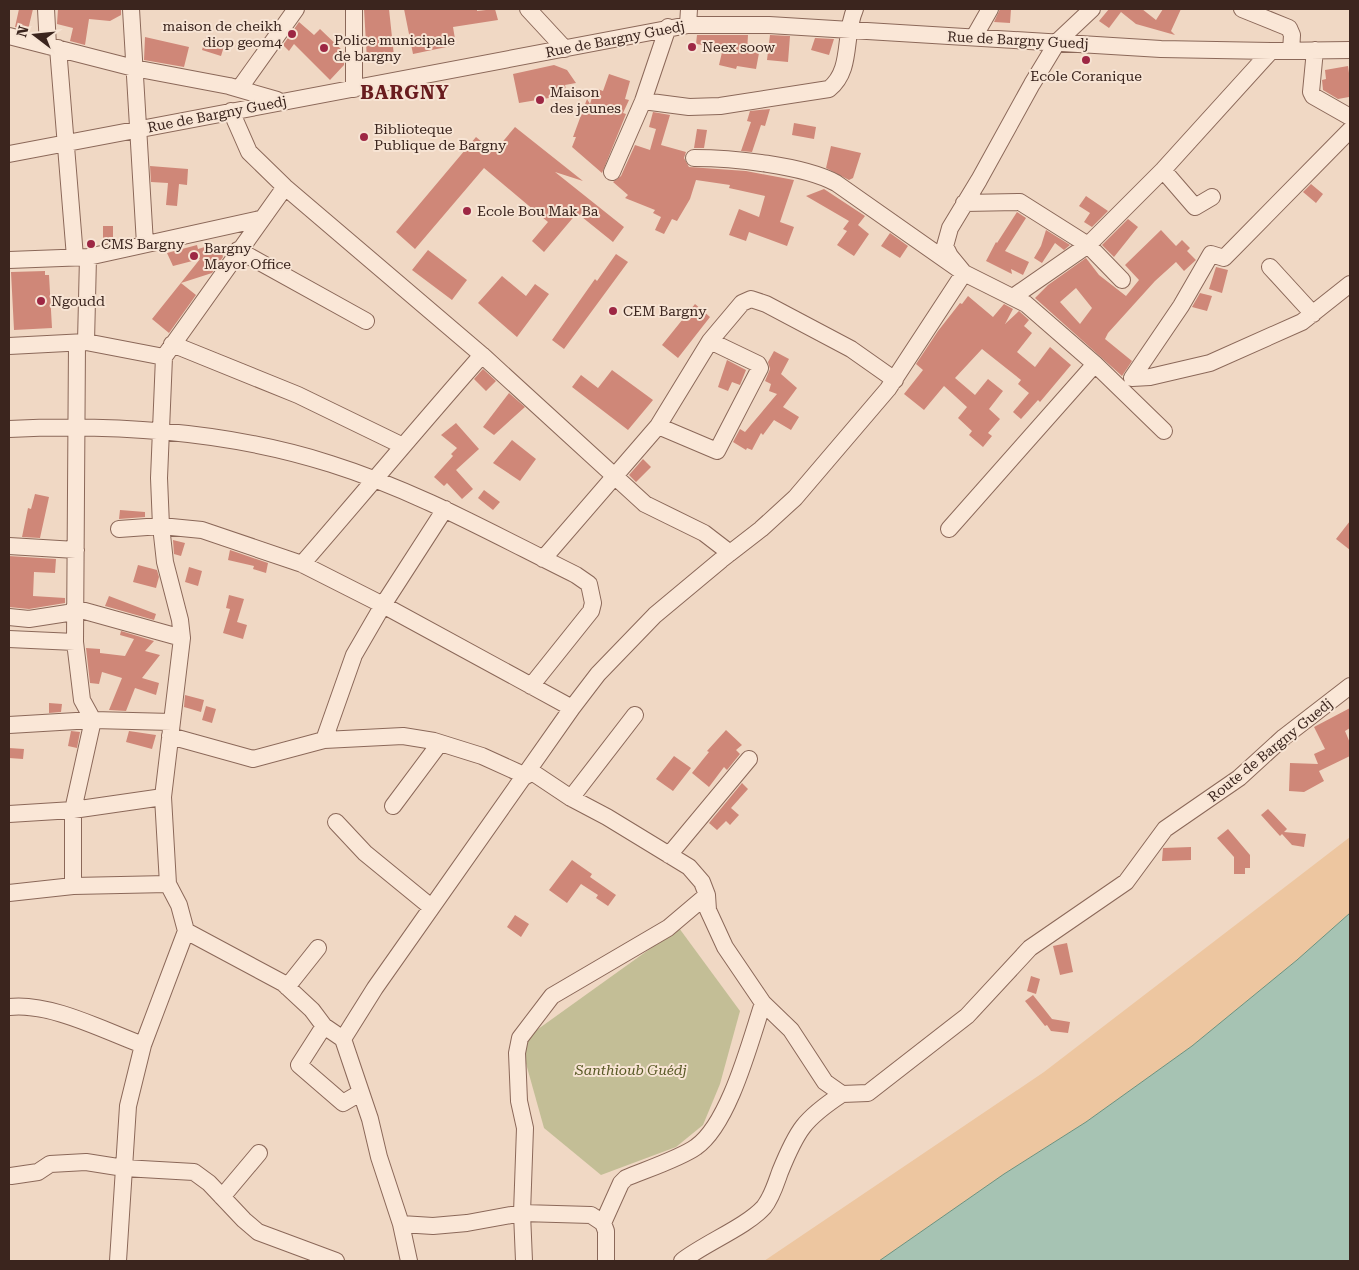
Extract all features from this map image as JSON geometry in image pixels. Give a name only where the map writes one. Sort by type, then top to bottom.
[{"type":"street","points":[[46,9],[53,47],[81,257],[82,342],[74,610],[75,642],[82,700],[93,720],[72,810],[73,886]]},
{"type":"street","points":[[131,9],[146,244]]},
{"type":"street","points":[[239,90],[296,9]]},
{"type":"street","points":[[354,9],[354,89]]},
{"type":"street","points":[[528,9],[565,49]]},
{"type":"street","points":[[643,101],[689,107],[720,106],[829,89],[838,81],[845,65],[848,31],[855,9]]},
{"type":"street","points":[[974,37],[990,9]]},
{"type":"street","points":[[964,273],[950,256],[945,246],[948,232],[1058,41],[1092,9]]},
{"type":"street","points":[[1242,9],[1288,28],[1292,35],[1291,51]]},
{"type":"street","name":"Rue de Bargny Guedj","points":[[9,154],[279,101],[354,89],[565,49],[668,27],[689,17],[848,31],[1058,41],[1161,50],[1350,50]]},
{"type":"street","points":[[612,172],[643,101],[668,27]]},
{"type":"street","points":[[9,36],[134,68],[239,90],[279,101]]},
{"type":"street","points":[[1315,50],[1311,92],[1313,96],[1350,117]]},
{"type":"street","points":[[1012,297],[1088,245],[1163,170],[1271,51]]},
{"type":"street","points":[[232,111],[249,152],[284,187],[482,355],[645,504],[704,533],[730,552]]},
{"type":"street","points":[[1350,133],[1224,258],[1211,254],[1181,306],[1132,378],[1150,377],[1210,363],[1302,322],[1350,284]]},
{"type":"street","points":[[694,158],[723,158],[815,172],[826,177],[964,273],[1026,304],[1095,364],[1164,431]]},
{"type":"street","points":[[1163,170],[1195,207],[1212,197]]},
{"type":"street","points":[[118,1261],[128,1106],[144,1045],[186,931],[179,905],[168,884],[163,797],[182,638],[180,620],[165,562],[161,526],[161,432],[168,350],[284,187]]},
{"type":"street","points":[[964,203],[1020,202],[1088,245],[1122,280]]},
{"type":"street","points":[[9,260],[81,257],[260,219]]},
{"type":"street","points":[[238,250],[366,322]]},
{"type":"street","points":[[1270,267],[1313,314]]},
{"type":"street","points":[[343,1039],[375,988],[431,907],[598,674],[655,616],[730,552],[761,529],[795,498],[894,380],[964,273]]},
{"type":"street","points":[[543,559],[658,426],[710,341],[742,303],[751,299],[766,304],[851,349],[894,380]]},
{"type":"street","points":[[658,426],[715,452],[717,451],[760,368],[758,364],[710,341]]},
{"type":"street","points":[[9,346],[82,342],[168,350],[298,395],[401,445]]},
{"type":"street","points":[[302,564],[376,480],[401,445],[482,355]]},
{"type":"street","points":[[949,529],[1095,364]]},
{"type":"street","points":[[9,429],[78,426],[208,436],[330,463],[446,508],[576,575],[589,584],[593,602],[592,610],[531,686]]},
{"type":"street","points":[[324,740],[354,656],[383,605],[446,508]]},
{"type":"street","points":[[119,529],[161,526],[202,530],[302,564],[383,605],[572,708]]},
{"type":"street","points":[[9,546],[76,550]]},
{"type":"street","points":[[9,618],[29,619],[74,610],[182,638]]},
{"type":"street","points":[[9,639],[75,642]]},
{"type":"street","name":"Route de Bargny Guedj","points":[[842,1094],[868,1093],[967,1016],[1030,948],[1126,882],[1165,829],[1239,778],[1284,737],[1350,686]]},
{"type":"street","points":[[571,798],[635,715]]},
{"type":"street","points":[[9,725],[93,720],[171,729],[254,759],[324,740],[403,736],[440,743],[527,773],[607,817],[689,867],[702,882],[707,895],[708,910],[725,947],[763,1003],[792,1030],[825,1082],[842,1094],[816,1111],[802,1125],[791,1144],[766,1205],[756,1215],[698,1248],[682,1261]]},
{"type":"street","points":[[393,806],[440,743]]},
{"type":"street","points":[[669,856],[749,759]]},
{"type":"street","points":[[9,814],[72,810],[163,797]]},
{"type":"street","points":[[336,822],[365,853],[431,907]]},
{"type":"street","points":[[9,893],[73,886],[168,884]]},
{"type":"street","points":[[524,1261],[522,1213],[525,1128],[519,1101],[517,1053],[520,1038],[552,996],[668,928],[707,895]]},
{"type":"street","points":[[186,931],[287,987],[312,1010],[324,1026],[343,1039],[401,1224],[408,1261]]},
{"type":"street","points":[[287,987],[318,948]]},
{"type":"street","points":[[603,1223],[621,1183],[626,1178],[696,1147],[716,1124],[738,1078],[763,1003]]},
{"type":"street","points":[[9,1007],[30,1006],[69,1017],[144,1045]]},
{"type":"street","points":[[324,1026],[299,1066],[343,1103],[360,1093]]},
{"type":"street","points":[[222,1197],[259,1152]]},
{"type":"street","points":[[10,1176],[38,1172],[50,1164],[86,1162],[124,1168],[194,1172],[209,1183],[258,1232],[336,1261]]},
{"type":"street","points":[[401,1224],[433,1226],[467,1224],[522,1213],[581,1214],[596,1217],[603,1223],[606,1231],[606,1261]]},
{"type":"sand","points":[[1350,837],[1350,913],[1297,960],[1192,1046],[1086,1122],[1004,1174],[879,1261],[764,1261],[1044,1072]]},
{"type":"green space","name":"Santhioub Guédj","points":[[679,928],[740,1011],[720,1084],[703,1125],[676,1147],[601,1175],[544,1128],[520,1042]]},
{"type":"shaded area","points":[[1350,913],[1350,1261],[879,1261],[1004,1174],[1086,1122],[1192,1046],[1297,960]]},
{"type":"building","points":[[19,9],[33,9],[28,30],[15,27]]},
{"type":"building","points":[[58,9],[121,9],[121,15],[110,21],[89,19],[85,45],[70,41],[73,28],[57,24]]},
{"type":"building","points":[[364,9],[389,9],[394,56],[367,60]]},
{"type":"building","points":[[404,9],[477,9],[477,11],[495,9],[498,20],[453,27],[456,45],[413,54]]},
{"type":"building","points":[[1000,9],[1011,9],[1010,23],[994,22]]},
{"type":"building","points":[[1109,9],[1142,9],[1156,20],[1163,9],[1181,9],[1171,31],[1175,35],[1136,24],[1121,12],[1109,28],[1099,21]]},
{"type":"building","points":[[299,22],[314,35],[320,29],[344,52],[344,65],[330,80],[294,44],[289,51],[283,45]]},
{"type":"building","points":[[697,35],[748,35],[747,51],[759,53],[756,69],[737,66],[736,69],[719,65],[723,48],[696,44]]},
{"type":"building","points":[[770,35],[790,36],[788,62],[767,60]]},
{"type":"building","points":[[145,37],[189,47],[184,67],[144,60]]},
{"type":"building","points":[[206,37],[225,43],[221,56],[202,50]]},
{"type":"building","points":[[815,38],[834,39],[829,55],[811,50]]},
{"type":"building","points":[[554,65],[567,70],[576,83],[565,85],[567,95],[519,103],[513,74]]},
{"type":"building","points":[[1348,66],[1350,80],[1349,97],[1338,99],[1323,90],[1322,80],[1326,79],[1325,70]]},
{"type":"building","points":[[609,74],[630,81],[625,99],[629,100],[623,113],[626,114],[602,173],[572,147],[576,137],[573,137],[587,99],[590,104],[595,88],[603,91]]},
{"type":"building","points":[[770,109],[765,126],[761,125],[752,152],[741,151],[751,122],[747,121],[750,111]]},
{"type":"building","points":[[653,112],[670,115],[661,145],[686,152],[684,158],[689,167],[746,171],[794,180],[780,222],[794,227],[787,246],[749,232],[746,241],[729,235],[739,209],[759,217],[765,196],[729,188],[730,185],[696,180],[690,199],[677,221],[672,219],[664,234],[655,230],[661,217],[653,213],[655,210],[625,198],[628,195],[613,182],[621,176],[635,145],[650,150],[656,129],[649,127]]},
{"type":"building","points":[[794,123],[816,127],[814,139],[792,135]]},
{"type":"building","points":[[515,127],[583,181],[555,172],[624,227],[613,242],[577,213],[544,252],[532,241],[548,222],[484,168],[415,249],[396,232],[476,137],[494,152]]},
{"type":"building","points":[[697,129],[707,130],[704,148],[694,148]]},
{"type":"building","points":[[831,146],[861,153],[853,178],[849,180],[826,168]]},
{"type":"building","points":[[150,166],[188,169],[187,185],[179,184],[177,206],[166,205],[168,183],[151,182]]},
{"type":"building","points":[[1311,184],[1323,194],[1316,203],[1303,192]]},
{"type":"building","points":[[824,189],[865,216],[858,225],[869,234],[854,256],[837,245],[847,231],[843,229],[849,221],[806,196]]},
{"type":"building","points":[[1086,196],[1108,211],[1092,227],[1084,222],[1090,213],[1079,206]]},
{"type":"building","points":[[1017,212],[1026,218],[1005,251],[1029,262],[1023,275],[1011,269],[1012,274],[986,261],[996,242]]},
{"type":"building","points":[[1128,219],[1138,227],[1114,257],[1102,245]]},
{"type":"building","points":[[103,226],[113,226],[113,241],[103,241]]},
{"type":"building","points":[[1046,230],[1070,245],[1064,250],[1055,243],[1042,263],[1034,258],[1041,246]]},
{"type":"building","points":[[1161,230],[1176,246],[1182,240],[1190,248],[1187,251],[1196,260],[1184,271],[1176,262],[1155,281],[1108,333],[1105,339],[1132,361],[1122,376],[1035,298],[1048,285],[1086,258],[1099,275],[1126,296],[1139,280],[1125,265]],"holes":[[[1076,288],[1092,308],[1080,324],[1060,302]]]},
{"type":"building","points":[[890,233],[908,246],[900,258],[881,246]]},
{"type":"building","points":[[197,245],[198,249],[208,246],[227,251],[222,253],[223,257],[212,273],[181,283],[196,295],[169,333],[152,319],[200,259],[173,266],[167,253]]},
{"type":"building","points":[[428,250],[467,280],[452,300],[412,270]]},
{"type":"building","points":[[616,254],[628,262],[564,349],[552,340],[595,279],[597,281]]},
{"type":"building","points":[[1216,267],[1228,270],[1222,293],[1209,289]]},
{"type":"building","name":"Ngoudd","points":[[45,271],[45,275],[49,275],[52,328],[14,330],[11,272]]},
{"type":"building","points":[[502,276],[526,296],[535,284],[549,294],[517,337],[478,303]]},
{"type":"building","points":[[1200,293],[1212,296],[1207,311],[1192,307]]},
{"type":"building","points":[[968,296],[993,317],[1004,304],[1013,309],[1005,324],[1019,311],[1029,320],[1024,326],[1032,333],[1017,352],[1035,367],[1050,347],[1071,365],[1040,402],[1038,400],[1021,419],[1013,412],[1029,393],[1018,384],[1021,380],[982,349],[955,378],[975,395],[988,379],[1003,391],[989,409],[1000,419],[988,433],[992,436],[983,447],[969,435],[972,431],[958,418],[967,407],[944,386],[924,410],[904,394],[923,370],[916,364],[938,331],[960,303],[962,304]]},
{"type":"building","points":[[695,304],[710,317],[678,358],[662,345]]},
{"type":"building","points":[[774,351],[789,359],[781,374],[797,388],[783,407],[799,417],[791,430],[774,420],[763,435],[761,433],[752,450],[747,448],[746,450],[733,442],[740,429],[745,432],[777,394],[769,391],[771,384],[765,381],[770,369],[768,362]]},
{"type":"building","points":[[727,360],[746,370],[740,385],[732,382],[728,391],[718,387]]},
{"type":"building","points":[[483,369],[496,381],[486,391],[474,379]]},
{"type":"building","points":[[612,370],[653,400],[628,430],[572,387],[581,375],[598,388]]},
{"type":"building","points":[[509,393],[525,407],[494,435],[483,427]]},
{"type":"building","points":[[456,423],[479,449],[456,470],[473,489],[462,499],[447,483],[444,486],[434,477],[453,456],[451,454],[457,448],[441,435]]},
{"type":"building","points":[[512,440],[536,459],[520,481],[493,463]]},
{"type":"building","points":[[643,459],[651,467],[636,482],[629,475]]},
{"type":"building","points":[[484,490],[500,502],[493,510],[478,498]]},
{"type":"building","points":[[35,494],[49,497],[40,538],[22,537],[28,508],[31,509]]},
{"type":"building","points":[[120,510],[145,512],[145,517],[119,519]]},
{"type":"building","points":[[1350,521],[1350,550],[1336,539]]},
{"type":"building","points":[[173,540],[185,543],[181,556],[174,554]]},
{"type":"building","points":[[230,550],[268,563],[266,573],[253,569],[254,566],[228,560]]},
{"type":"building","points":[[9,556],[56,559],[55,573],[34,572],[33,596],[65,598],[65,603],[29,609],[9,607]]},
{"type":"building","points":[[138,565],[157,570],[159,577],[156,588],[133,582]]},
{"type":"building","points":[[189,567],[202,571],[198,586],[185,582]]},
{"type":"building","points":[[229,595],[244,599],[237,622],[247,625],[243,639],[223,633],[230,609],[226,608]]},
{"type":"building","points":[[109,596],[156,614],[154,620],[105,606]]},
{"type":"building","points":[[121,631],[154,641],[145,651],[160,655],[142,678],[159,683],[156,695],[135,688],[126,711],[109,710],[122,678],[102,672],[99,684],[90,683],[86,648],[100,649],[100,653],[125,656],[134,639],[120,635]]},
{"type":"building","points":[[185,695],[204,700],[201,712],[184,707]]},
{"type":"building","points":[[49,703],[62,704],[61,712],[49,713]]},
{"type":"building","points":[[206,706],[216,709],[212,723],[202,720]]},
{"type":"building","points":[[1350,708],[1350,728],[1345,731],[1350,743],[1350,756],[1319,771],[1324,781],[1304,792],[1289,791],[1290,763],[1318,764],[1314,754],[1325,749],[1314,727]]},
{"type":"building","points":[[726,730],[742,745],[736,750],[740,754],[727,770],[724,767],[709,787],[692,773],[709,752],[707,751]]},
{"type":"building","points":[[71,731],[80,732],[77,748],[68,746]]},
{"type":"building","points":[[129,731],[156,735],[152,749],[126,742]]},
{"type":"building","points":[[9,748],[24,749],[23,759],[9,758]]},
{"type":"building","points":[[674,756],[691,768],[673,791],[656,779]]},
{"type":"building","points":[[742,783],[748,789],[731,808],[739,815],[730,825],[726,821],[717,830],[709,823]]},
{"type":"building","points":[[1268,809],[1287,829],[1284,832],[1306,834],[1304,847],[1292,845],[1282,834],[1280,836],[1261,815]]},
{"type":"building","points":[[1228,829],[1250,855],[1250,868],[1245,868],[1245,874],[1234,874],[1234,857],[1217,838]]},
{"type":"building","points":[[1191,847],[1191,860],[1162,861],[1163,848]]},
{"type":"building","points":[[572,860],[592,874],[590,877],[616,895],[608,906],[596,898],[598,895],[581,884],[567,903],[549,890]]},
{"type":"building","points":[[515,915],[529,924],[521,937],[507,927]]},
{"type":"building","points":[[1067,943],[1073,972],[1060,975],[1053,946]]},
{"type":"building","points":[[1031,976],[1040,979],[1036,994],[1027,991]]},
{"type":"building","points":[[1033,995],[1052,1019],[1070,1022],[1068,1033],[1051,1031],[1047,1025],[1045,1026],[1025,1001]]},
{"type":"place","name":"maison de cheikh diop geom4","points":[[292,34]]},
{"type":"place","name":"Neex soow","points":[[692,47]]},
{"type":"place","name":"Police municipale de bargny","points":[[324,48]]},
{"type":"place","name":"Ecole Coranique","points":[[1086,60]]},
{"type":"place","name":"Maison des jeunes","points":[[540,100]]},
{"type":"place","name":"Biblioteque Publique de Bargny","points":[[364,137]]},
{"type":"place","name":"Ecole Bou Mak Ba","points":[[467,211]]},
{"type":"place","name":"CMS Bargny","points":[[91,244]]},
{"type":"place","name":"Bargny Mayor Office","points":[[194,256]]},
{"type":"place","name":"Ngoudd","points":[[41,301]]},
{"type":"place","name":"CEM Bargny","points":[[613,311]]},
{"type":"district","name":"BARGNY","points":[[405,92]]}]
